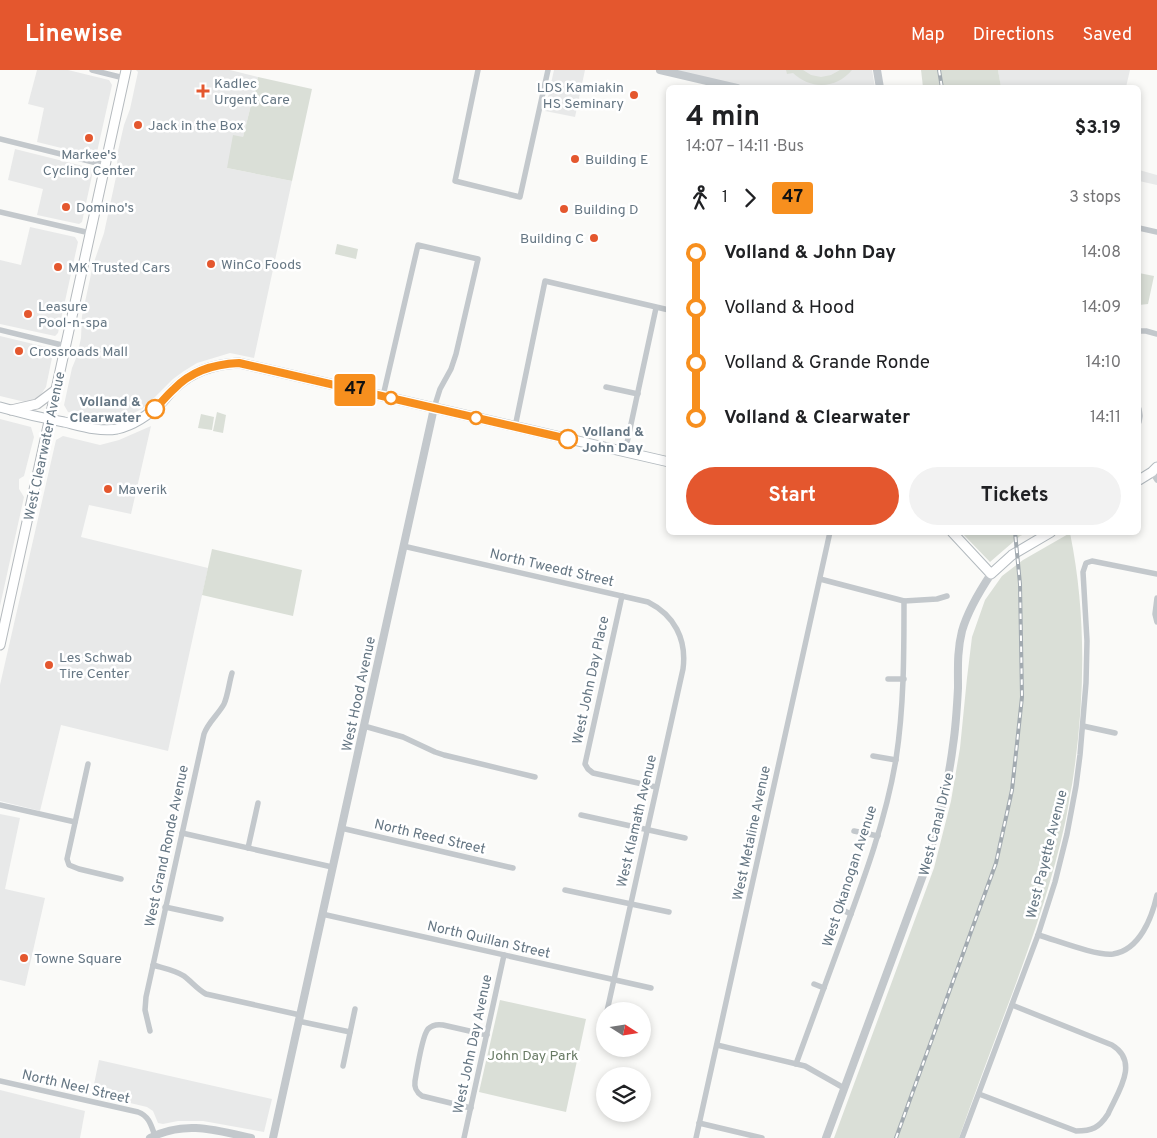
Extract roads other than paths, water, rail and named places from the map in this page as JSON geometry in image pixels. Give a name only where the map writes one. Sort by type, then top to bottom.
[{"type":"main road","name":"West Clearwater Avenue","points":[[0,645],[125,74]]},
{"type":"main road","points":[[0,407],[95,429],[117,428],[137,421],[151,412],[175,388],[196,373],[213,366],[246,364],[666,461]]},
{"type":"main road","points":[[11,410],[37,404],[56,389]]},
{"type":"main road","points":[[1141,479],[1155,473]]},
{"type":"main road","points":[[955,535],[991,574]]},
{"type":"main road","name":"West Canal Drive","points":[[991,574],[1012,555],[1046,535]]},
{"type":"street","points":[[92,70],[125,74]]},
{"type":"street","points":[[478,70],[455,181],[520,196],[548,70]]},
{"type":"street","points":[[660,70],[724,85]]},
{"type":"street","points":[[877,70],[880,85]]},
{"type":"street","points":[[0,139],[105,165]]},
{"type":"street","points":[[0,212],[90,233]]},
{"type":"street","points":[[1141,228],[1157,232]]},
{"type":"street","name":"West Hood Avenue","points":[[272,1138],[434,408],[440,389],[451,369],[456,354],[478,259],[418,245],[383,396]]},
{"type":"street","points":[[515,427],[545,281],[666,310]]},
{"type":"street","points":[[625,452],[656,308]]},
{"type":"street","points":[[0,330],[66,346]]},
{"type":"street","points":[[1141,331],[1157,334]]},
{"type":"street","points":[[606,387],[638,394]]},
{"type":"street","name":"West Metaline Avenue","points":[[696,1138],[829,535]]},
{"type":"street","name":"North Tweedt Street","points":[[403,546],[648,602],[665,614],[681,636]]},
{"type":"street","name":"West Payette Avenue","points":[[962,1138],[1038,934],[1055,882],[1067,834],[1076,786],[1083,726],[1087,641],[1083,572],[1086,563],[1092,561],[1157,574]]},
{"type":"street","name":"West Canal Drive","points":[[826,1138],[926,867],[938,824],[952,752],[961,637],[974,602],[991,574]]},
{"type":"street","points":[[820,579],[904,601],[937,599],[947,596]]},
{"type":"street","name":"West John Day Place","points":[[622,596],[585,761],[588,769],[593,773],[656,787]]},
{"type":"street","points":[[1157,598],[1155,614],[1157,622]]},
{"type":"street","name":"West Okanogan Avenue","points":[[796,1064],[866,876],[887,801],[896,760],[904,679],[904,601]]},
{"type":"street","name":"West Klamath Avenue","points":[[609,1002],[683,668],[684,653],[681,636]]},
{"type":"street","name":"West Grand Ronde Avenue","points":[[150,1031],[145,1004],[204,734],[207,725],[225,702],[232,673]]},
{"type":"street","points":[[888,679],[904,679]]},
{"type":"street","points":[[364,726],[403,737],[444,755],[535,777]]},
{"type":"street","points":[[1083,726],[1115,733]]},
{"type":"street","points":[[873,756],[896,760]]},
{"type":"street","points":[[88,764],[67,859],[69,865],[79,869],[121,879]]},
{"type":"street","points":[[248,848],[258,803]]},
{"type":"street","points":[[0,805],[75,822]]},
{"type":"street","points":[[581,815],[685,838]]},
{"type":"street","name":"North Reed Street","points":[[341,828],[514,868]]},
{"type":"street","points":[[854,831],[878,836]]},
{"type":"street","points":[[182,833],[332,867]]},
{"type":"street","points":[[565,890],[669,912]]},
{"type":"street","points":[[1038,934],[1096,952],[1114,954],[1122,951],[1138,938],[1148,924],[1157,895]]},
{"type":"street","points":[[165,907],[221,919]]},
{"type":"street","points":[[838,908],[852,914]]},
{"type":"street","name":"North Quillan Street","points":[[322,914],[651,988]]},
{"type":"street","name":"West John Day Avenue","points":[[464,1138],[504,955]]},
{"type":"street","points":[[153,966],[168,969],[182,975],[196,988],[206,994],[350,1032]]},
{"type":"street","points":[[814,984],[824,988]]},
{"type":"street","points":[[979,1094],[1076,1131],[1090,1130],[1097,1127],[1108,1114],[1126,1074],[1124,1054],[1118,1048],[1012,1005]]},
{"type":"street","points":[[343,1066],[355,1009]]},
{"type":"street","points":[[471,1108],[422,1096],[416,1091],[414,1081],[425,1034],[430,1027],[438,1024],[487,1035]]},
{"type":"street","points":[[717,1045],[805,1066],[844,1088]]},
{"type":"street","name":"North Neel Street","points":[[0,1081],[138,1112],[148,1118],[153,1137],[181,1128],[197,1127],[251,1138]]},
{"type":"street","points":[[699,1123],[762,1138]]},
{"type":"railway","points":[[939,70],[942,85]]},
{"type":"railway","points":[[896,1138],[996,863],[1012,790],[1022,697],[1020,584],[1015,535]]},
{"type":"place","name":"Kadlec Urgent Care","points":[[203,91]]},
{"type":"place","name":"LDS Kamiakin HS Seminary","points":[[634,95]]},
{"type":"place","name":"Jack in the Box","points":[[138,125]]},
{"type":"place","name":"Markee's Cycling Center","points":[[89,138]]},
{"type":"place","name":"Building E","points":[[575,159]]},
{"type":"place","name":"Domino's","points":[[66,207]]},
{"type":"place","name":"Building D","points":[[564,209]]},
{"type":"place","name":"Building C","points":[[594,238]]},
{"type":"place","name":"WinCo Foods","points":[[211,264]]},
{"type":"place","name":"MK Trusted Cars","points":[[58,267]]},
{"type":"place","name":"Leasure Pool-n-spa","points":[[28,314]]},
{"type":"place","name":"Crossroads Mall","points":[[19,351]]},
{"type":"place","name":"Volland & Clearwater","points":[[155,409]]},
{"type":"place","name":"Volland & John Day","points":[[568,439]]},
{"type":"place","name":"Maverik","points":[[108,489]]},
{"type":"place","name":"Les Schwab Tire Center","points":[[49,665]]},
{"type":"place","name":"Towne Square","points":[[24,958]]},
{"type":"park label","name":"John Day Park","points":[[533,1055]]}]
